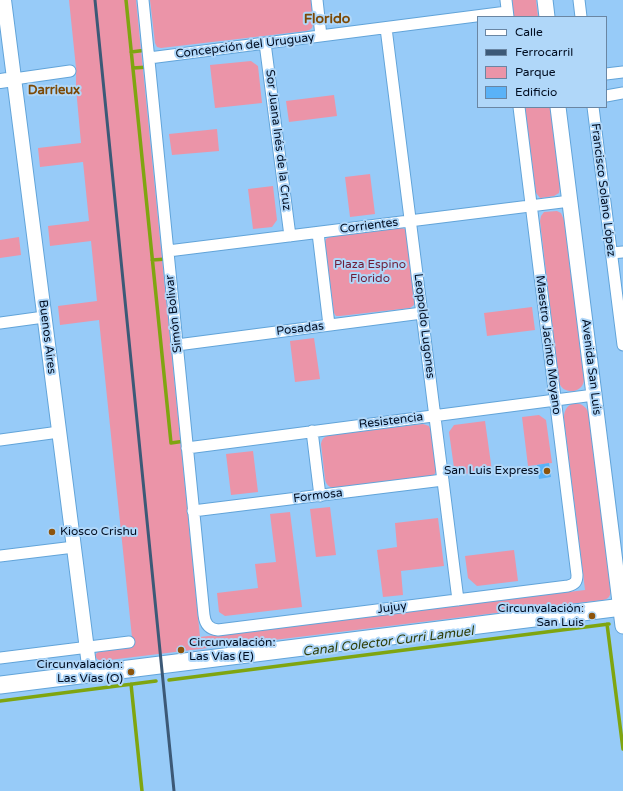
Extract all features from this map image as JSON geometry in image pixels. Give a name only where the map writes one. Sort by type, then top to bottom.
[{"type":"main road","points":[[545,0],[547,16]]},
{"type":"main road","name":"Avenida San Luis","points":[[558,108],[622,607],[623,626]]},
{"type":"main road","points":[[0,685],[622,607]]},
{"type":"street","name":"Buenos Aires","points":[[4,0],[90,674]]},
{"type":"street","name":"Simón Bolivar","points":[[143,0],[204,615],[208,626]]},
{"type":"street","points":[[317,0],[321,36]]},
{"type":"street","points":[[506,0],[508,15]]},
{"type":"street","points":[[579,0],[582,16]]},
{"type":"street","name":"Concepción del Uruguay","points":[[149,58],[386,28],[477,18]]},
{"type":"street","name":"Leopoldo Lugones","points":[[386,28],[458,600]]},
{"type":"street","name":"Sor Juana Inés de la Cruz","points":[[265,43],[290,236]]},
{"type":"street","points":[[0,81],[70,71]]},
{"type":"street","points":[[607,74],[623,72]]},
{"type":"street","points":[[607,96],[623,93]]},
{"type":"street","name":"Maestro Jacinto Moyano","points":[[519,108],[577,575],[576,582]]},
{"type":"street","name":"Francisco Solano López","points":[[593,108],[623,345]]},
{"type":"street","name":"Corrientes","points":[[168,251],[570,201]]},
{"type":"street","points":[[318,233],[329,325]]},
{"type":"street","points":[[611,253],[623,252]]},
{"type":"street","name":"Posadas","points":[[177,345],[422,313]]},
{"type":"street","points":[[0,323],[44,317]]},
{"type":"street","name":"Resistencia","points":[[187,448],[594,395]]},
{"type":"street","points":[[312,431],[320,496]]},
{"type":"street","points":[[0,440],[59,432]]},
{"type":"street","name":"Formosa","points":[[194,511],[443,480]]},
{"type":"street","points":[[0,556],[74,547]]},
{"type":"street","name":"Jujuy","points":[[208,626],[218,630],[568,586],[576,582]]},
{"type":"street","points":[[0,658],[130,642]]},
{"type":"green space","points":[[69,0],[136,0],[200,637],[585,590],[564,419],[567,408],[575,403],[584,406],[590,416],[611,589],[608,598],[603,600],[101,661],[97,659],[95,655],[98,652],[133,647],[99,320],[60,325],[58,306],[97,301],[91,241],[50,246],[48,226],[89,221],[83,162],[40,167],[38,148],[81,143],[76,88],[76,68]]},
{"type":"green space","points":[[150,0],[311,0],[313,26],[311,29],[306,31],[161,48],[157,47],[155,43]]},
{"type":"green space","points":[[512,0],[536,0],[538,16],[514,16]]},
{"type":"green space","points":[[251,61],[258,66],[262,103],[215,108],[210,65]]},
{"type":"green space","points":[[334,95],[337,116],[289,122],[286,101]]},
{"type":"green space","points":[[525,108],[550,108],[560,187],[559,193],[554,196],[540,198],[536,193]]},
{"type":"green space","points":[[217,129],[219,151],[172,155],[169,134]]},
{"type":"green space","points":[[370,174],[375,214],[350,217],[345,177]]},
{"type":"green space","points":[[273,186],[277,220],[272,227],[253,229],[248,189]]},
{"type":"green space","points":[[557,211],[561,213],[564,220],[584,380],[583,385],[580,388],[572,391],[564,389],[559,382],[540,221],[544,212]]},
{"type":"green space","name":"Plaza Espino Florido","points":[[401,228],[405,229],[406,232],[415,301],[414,305],[410,308],[336,316],[334,313],[325,242],[326,239],[329,237]]},
{"type":"green space","points":[[19,237],[21,255],[0,258],[0,240]]},
{"type":"green space","points":[[532,307],[535,330],[487,336],[484,313]]},
{"type":"green space","points":[[314,338],[320,379],[295,382],[290,341]]},
{"type":"green space","points":[[539,415],[546,420],[552,463],[528,466],[522,417]]},
{"type":"green space","points":[[485,421],[492,471],[455,475],[449,432],[454,425]]},
{"type":"green space","points":[[423,424],[429,426],[431,431],[437,470],[434,475],[430,477],[334,488],[327,484],[325,479],[321,444],[325,437]]},
{"type":"green space","points":[[253,451],[258,492],[231,495],[226,454]]},
{"type":"green space","points":[[330,507],[336,555],[316,557],[310,509]]},
{"type":"green space","points":[[290,512],[302,607],[225,616],[219,612],[217,593],[258,588],[255,564],[276,562],[270,514]]},
{"type":"green space","points":[[438,518],[444,566],[401,571],[403,595],[383,597],[377,550],[397,547],[395,523]]},
{"type":"green space","points":[[514,550],[518,581],[477,586],[468,578],[465,556]]},
{"type":"building","points":[[549,463],[551,477],[539,479],[537,465]]},
{"type":"waterway","points":[[126,0],[171,443],[185,441]]},
{"type":"waterway","points":[[131,52],[147,50]]},
{"type":"waterway","points":[[133,68],[149,67]]},
{"type":"waterway","points":[[152,260],[167,259]]},
{"type":"waterway","points":[[607,624],[623,749]]},
{"type":"waterway","name":"Canal Colector Curri Lamuel","points":[[169,680],[609,624]]},
{"type":"waterway","points":[[0,701],[156,681]]},
{"type":"waterway","points":[[131,684],[142,791]]},
{"type":"railway","points":[[95,0],[174,791]]},
{"type":"place","name":"San Luis Express","points":[[547,471]]},
{"type":"place","name":"Kiosco Crishu","points":[[52,532]]},
{"type":"place","name":"Circunvalación: San Luis","points":[[592,616]]},
{"type":"place","name":"Circunvalación: Las Vías (E)","points":[[181,650]]},
{"type":"place","name":"Circunvalación: Las Vías (O)","points":[[131,672]]},
{"type":"district","name":"Florido","points":[[327,19]]},
{"type":"district","name":"Darrieux","points":[[54,91]]}]
